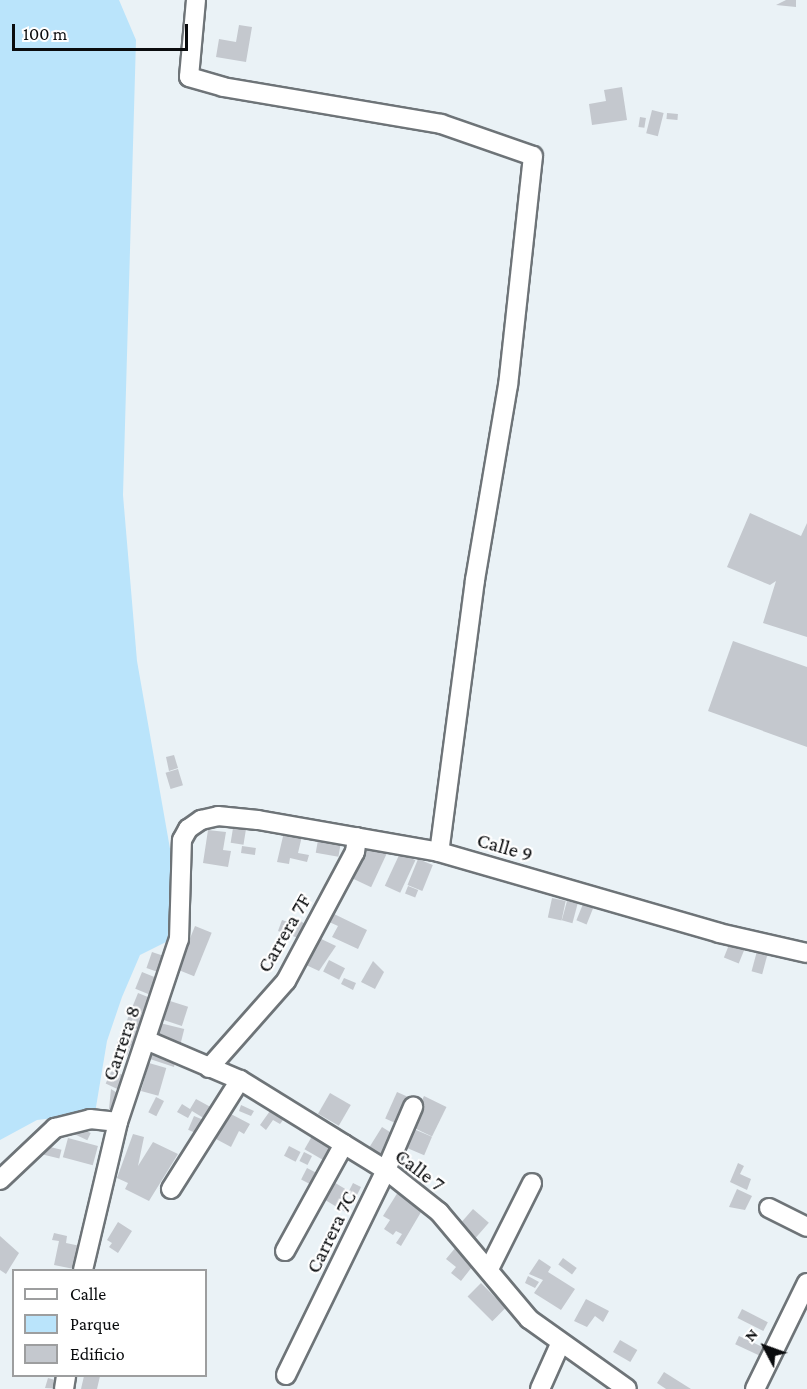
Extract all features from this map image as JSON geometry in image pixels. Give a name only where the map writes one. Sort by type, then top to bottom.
[{"type":"street","points":[[196,0],[189,77],[223,87],[441,124],[533,156],[535,171],[530,184],[508,385],[475,580],[439,852]]},
{"type":"street","name":"Calle 9","points":[[188,829],[201,820],[218,816],[439,852],[719,933],[807,952]]},
{"type":"street","name":"Carrera 8","points":[[83,1269],[118,1122],[179,939],[182,840],[188,829]]},
{"type":"street","name":"Carrera 7F","points":[[209,1068],[286,981],[355,852],[357,837]]},
{"type":"street","name":"Calle 7","points":[[146,1040],[240,1080],[386,1170],[439,1212],[529,1319],[627,1389]]},
{"type":"street","points":[[171,1189],[240,1080]]},
{"type":"street","name":"Carrera 7C","points":[[286,1375],[386,1170],[413,1107]]},
{"type":"street","points":[[0,1180],[55,1128],[90,1119],[118,1122]]},
{"type":"street","points":[[285,1251],[344,1144]]},
{"type":"street","points":[[489,1269],[531,1183]]},
{"type":"street","points":[[769,1208],[807,1227]]},
{"type":"street","points":[[755,1389],[807,1283]]},
{"type":"street","points":[[540,1389],[561,1342]]},
{"type":"green space","points":[[0,0],[119,0],[136,40],[123,495],[137,661],[172,860],[176,913],[170,940],[140,955],[122,997],[107,1041],[95,1113],[37,1120],[0,1140]]},
{"type":"building","points":[[786,0],[796,0],[796,7],[776,5]]},
{"type":"building","points":[[239,25],[252,27],[246,62],[216,57],[219,39],[236,42]]},
{"type":"building","points":[[622,87],[627,120],[592,125],[589,104],[606,101],[604,90]]},
{"type":"building","points":[[652,110],[664,113],[658,136],[646,133]]},
{"type":"building","points":[[667,113],[678,114],[677,120],[666,119]]},
{"type":"building","points":[[640,117],[646,118],[644,128],[638,127]]},
{"type":"building","points":[[750,513],[801,536],[807,523],[807,637],[763,623],[776,581],[770,585],[727,567]]},
{"type":"building","points":[[733,641],[807,667],[807,747],[708,711]]},
{"type":"building","points":[[174,755],[178,768],[169,771],[166,757]]},
{"type":"building","points":[[178,769],[183,785],[171,789],[166,773]]},
{"type":"building","points":[[233,828],[246,830],[243,845],[231,843]]},
{"type":"building","points":[[208,830],[226,832],[223,850],[231,851],[228,867],[203,863]]},
{"type":"building","points":[[284,832],[302,836],[298,853],[309,855],[307,862],[290,858],[289,864],[277,862]]},
{"type":"building","points":[[318,840],[341,844],[338,857],[316,853]]},
{"type":"building","points":[[369,842],[388,851],[371,887],[352,878]]},
{"type":"building","points":[[242,846],[256,848],[255,855],[241,853]]},
{"type":"building","points":[[400,853],[415,860],[400,893],[385,886]]},
{"type":"building","points":[[418,859],[433,865],[422,891],[408,885]]},
{"type":"building","points":[[408,886],[418,890],[415,898],[405,893]]},
{"type":"building","points":[[552,898],[566,901],[562,920],[548,918]]},
{"type":"building","points":[[585,899],[595,903],[587,924],[576,920]]},
{"type":"building","points":[[567,901],[578,904],[572,923],[562,920]]},
{"type":"building","points":[[332,913],[367,930],[358,949],[332,937],[338,926],[327,921]]},
{"type":"building","points":[[293,917],[309,926],[304,940],[278,931],[282,920],[291,923]]},
{"type":"building","points":[[195,926],[212,933],[194,976],[177,970]]},
{"type":"building","points":[[317,937],[336,946],[319,971],[304,964]]},
{"type":"building","points":[[731,940],[746,946],[739,964],[724,958]]},
{"type":"building","points":[[757,951],[768,954],[762,974],[752,971]]},
{"type":"building","points":[[152,952],[169,958],[163,974],[146,968]]},
{"type":"building","points":[[329,960],[345,968],[339,980],[323,972]]},
{"type":"building","points":[[373,961],[384,972],[375,989],[361,982]]},
{"type":"building","points":[[142,972],[159,979],[152,995],[135,989]]},
{"type":"building","points":[[344,978],[356,983],[353,990],[341,984]]},
{"type":"building","points":[[138,993],[155,1000],[142,1031],[125,1025]]},
{"type":"building","points":[[170,1001],[188,1007],[182,1026],[164,1020]]},
{"type":"building","points":[[160,1023],[184,1029],[180,1047],[156,1040]]},
{"type":"building","points":[[124,1025],[146,1035],[140,1049],[131,1045],[127,1056],[114,1051]]},
{"type":"building","points":[[152,1052],[175,1062],[174,1067],[150,1059]]},
{"type":"building","points":[[149,1063],[166,1068],[158,1096],[141,1091]]},
{"type":"building","points":[[112,1070],[131,1079],[125,1092],[106,1084]]},
{"type":"building","points":[[111,1089],[122,1096],[121,1110],[109,1109]]},
{"type":"building","points":[[397,1092],[419,1102],[407,1128],[385,1118]]},
{"type":"building","points":[[330,1093],[351,1105],[339,1126],[318,1114]]},
{"type":"building","points":[[424,1096],[446,1107],[432,1137],[410,1126]]},
{"type":"building","points":[[156,1097],[164,1101],[156,1116],[148,1112]]},
{"type":"building","points":[[196,1099],[216,1110],[210,1122],[192,1111],[188,1118],[177,1112],[182,1104],[190,1109]]},
{"type":"building","points":[[277,1101],[290,1111],[280,1124],[273,1120],[266,1130],[260,1125]]},
{"type":"building","points":[[241,1105],[254,1111],[251,1116],[239,1111]]},
{"type":"building","points":[[229,1113],[250,1124],[244,1134],[239,1131],[231,1147],[216,1139]]},
{"type":"building","points":[[194,1116],[208,1122],[202,1136],[188,1130]]},
{"type":"building","points":[[78,1127],[91,1133],[87,1140],[75,1134]]},
{"type":"building","points":[[382,1127],[401,1139],[386,1162],[367,1151]]},
{"type":"building","points":[[409,1127],[432,1137],[424,1155],[401,1145]]},
{"type":"building","points":[[315,1131],[343,1147],[332,1165],[305,1149]]},
{"type":"building","points":[[133,1134],[144,1137],[138,1166],[153,1142],[178,1154],[149,1201],[125,1189],[128,1183],[117,1178]]},
{"type":"building","points":[[68,1138],[98,1146],[93,1165],[63,1157]]},
{"type":"building","points":[[46,1146],[62,1150],[59,1159],[44,1155]]},
{"type":"building","points":[[289,1146],[301,1152],[296,1162],[284,1156]]},
{"type":"building","points":[[304,1152],[312,1156],[307,1165],[299,1161]]},
{"type":"building","points":[[738,1163],[744,1166],[740,1174],[751,1179],[747,1190],[730,1182]]},
{"type":"building","points":[[307,1168],[323,1176],[317,1188],[301,1180]]},
{"type":"building","points":[[332,1181],[347,1190],[341,1200],[349,1206],[345,1212],[322,1198]]},
{"type":"building","points":[[353,1183],[361,1187],[356,1198],[348,1194]]},
{"type":"building","points":[[737,1189],[752,1196],[745,1210],[729,1207]]},
{"type":"building","points":[[398,1192],[424,1207],[401,1246],[396,1243],[402,1234],[396,1231],[393,1235],[384,1229],[390,1220],[383,1216]]},
{"type":"building","points":[[473,1209],[489,1223],[476,1238],[460,1224]]},
{"type":"building","points":[[118,1222],[132,1231],[118,1253],[109,1247],[112,1243],[107,1240]]},
{"type":"building","points":[[54,1233],[67,1236],[66,1243],[90,1248],[80,1269],[54,1265],[59,1241],[52,1240]]},
{"type":"building","points":[[0,1236],[19,1253],[6,1274],[0,1270]]},
{"type":"building","points":[[450,1236],[479,1258],[461,1281],[451,1273],[456,1267],[446,1259],[456,1247],[447,1240]]},
{"type":"building","points":[[563,1258],[577,1268],[572,1274],[558,1264]]},
{"type":"building","points":[[539,1259],[551,1267],[548,1272],[575,1289],[561,1310],[534,1293],[543,1280],[529,1274]]},
{"type":"building","points":[[528,1276],[539,1282],[535,1288],[525,1283]]},
{"type":"building","points":[[481,1283],[506,1308],[492,1321],[468,1296]]},
{"type":"building","points":[[586,1299],[609,1311],[603,1322],[595,1316],[587,1327],[574,1321]]},
{"type":"building","points":[[742,1309],[768,1322],[763,1331],[737,1318]]},
{"type":"building","points":[[739,1336],[763,1347],[759,1355],[735,1344]]},
{"type":"building","points":[[620,1340],[637,1350],[630,1362],[613,1352]]},
{"type":"building","points":[[664,1372],[691,1389],[666,1389],[657,1383]]},
{"type":"building","points":[[84,1377],[100,1377],[97,1389],[81,1389]]},
{"type":"building","points":[[48,1378],[69,1384],[68,1389],[45,1388]]}]
